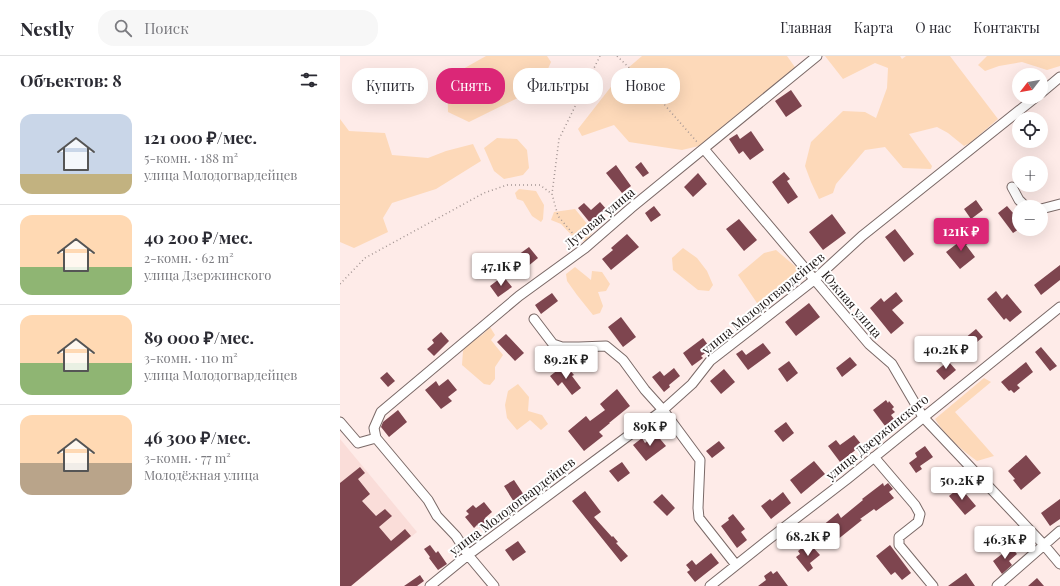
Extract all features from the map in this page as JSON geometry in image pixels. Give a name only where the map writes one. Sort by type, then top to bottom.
[{"type":"street","name":"Луговая улица","points":[[376,438],[374,428],[381,412],[519,296],[586,248],[631,208],[816,56]]},
{"type":"street","points":[[1048,87],[1060,77]]},
{"type":"street","name":"улица Молодогвардейцев","points":[[430,586],[468,555],[663,410],[692,384],[710,361],[814,280],[862,236],[1027,104]]},
{"type":"street","name":"Южная улица","points":[[704,149],[869,344],[892,364],[923,417],[1044,544],[1060,564]]},
{"type":"street","points":[[1048,207],[1060,204]]},
{"type":"street","name":"улица Дзержинского","points":[[710,586],[736,564],[846,480],[1060,307]]},
{"type":"street","points":[[534,319],[553,344],[562,347],[606,346],[622,360],[645,390],[663,410],[700,460],[698,518],[736,564]]},
{"type":"street","points":[[340,422],[358,443],[376,438],[428,500],[437,516],[456,536],[468,555],[494,586]]},
{"type":"street","points":[[874,457],[915,505],[920,514],[918,522],[899,537],[899,545],[933,586]]},
{"type":"street","points":[[997,586],[1060,531]]},
{"type":"path","points":[[586,248],[558,216],[552,194],[559,138],[600,56]]},
{"type":"path","points":[[617,56],[650,88],[704,149]]},
{"type":"path","points":[[340,284],[365,258],[484,193],[507,185],[540,186],[552,194]]},
{"type":"shaded area","points":[[486,56],[547,56],[551,62],[548,68],[513,68],[513,100],[469,122],[448,112],[448,104],[505,104],[505,68],[465,68]]},
{"type":"shaded area","points":[[642,56],[787,56],[797,70],[734,117],[703,145],[682,150],[629,142],[614,125],[582,136],[578,129],[598,104],[603,104],[603,97],[611,87],[611,104],[680,104],[680,68],[628,68]]},
{"type":"shaded area","points":[[825,56],[900,56],[902,59],[906,56],[950,56],[998,119],[970,143],[964,146],[948,133],[937,127],[909,134],[932,166],[931,169],[903,168],[885,147],[865,150],[836,184],[833,193],[819,199],[805,166],[811,142],[843,111],[865,112],[876,118],[887,88],[888,68],[875,63],[843,79]]},
{"type":"shaded area","points":[[987,56],[1060,56],[1060,66],[1048,70],[1048,68],[1041,68],[1022,62],[999,66],[985,71],[978,65]]},
{"type":"shaded area","points":[[340,119],[349,131],[385,133],[392,155],[428,158],[446,151],[473,144],[481,161],[436,189],[392,203],[383,218],[388,232],[354,248],[340,242]]},
{"type":"shaded area","points":[[497,138],[517,139],[527,150],[529,168],[523,175],[504,179],[494,171],[484,148]]},
{"type":"shaded area","points":[[519,189],[536,191],[544,205],[543,219],[541,222],[532,216],[523,201],[517,199],[515,193]]},
{"type":"shaded area","points":[[575,209],[593,231],[587,241],[577,241],[561,224],[551,220],[554,212]]},
{"type":"shaded area","points":[[683,248],[697,258],[707,271],[713,285],[709,291],[698,290],[673,270],[672,258]]},
{"type":"shaded area","points":[[776,250],[796,267],[799,282],[764,307],[757,303],[738,275],[764,253]]},
{"type":"shaded area","points":[[575,267],[591,280],[592,271],[602,272],[610,284],[606,291],[598,292],[603,306],[600,313],[593,315],[567,281],[566,274]]},
{"type":"shaded area","points":[[490,327],[495,335],[491,340],[503,355],[495,367],[495,379],[490,385],[484,384],[462,365],[463,351],[468,342],[482,335]]},
{"type":"shaded area","points":[[984,378],[991,382],[955,412],[994,456],[977,461],[949,437],[935,419]]},
{"type":"shaded area","points":[[518,384],[529,397],[528,411],[542,415],[548,424],[541,430],[530,420],[517,430],[507,418],[505,405],[508,391]]},
{"type":"shaded area","points":[[340,439],[417,532],[351,586],[340,586]]},
{"type":"building","points":[[791,90],[802,106],[786,117],[775,101]]},
{"type":"building","points":[[751,131],[764,150],[750,160],[743,151],[739,154],[729,139],[737,134],[740,139]]},
{"type":"building","points":[[641,162],[649,173],[643,177],[635,167]]},
{"type":"building","points":[[616,165],[631,186],[622,193],[606,173]]},
{"type":"building","points":[[784,172],[790,179],[787,181],[798,197],[788,204],[772,182]]},
{"type":"building","points":[[698,173],[707,184],[693,197],[684,187]]},
{"type":"building","points":[[976,200],[983,210],[971,219],[964,209]]},
{"type":"building","points":[[600,202],[607,210],[591,224],[578,208],[584,203],[591,210]]},
{"type":"building","points":[[654,206],[661,215],[651,222],[645,213]]},
{"type":"building","points":[[1007,206],[1012,212],[1012,232],[998,213]]},
{"type":"building","points":[[832,214],[846,233],[823,250],[809,232]]},
{"type":"building","points":[[739,219],[757,240],[744,251],[726,229]]},
{"type":"building","points":[[895,229],[914,254],[904,262],[885,237]]},
{"type":"building","points":[[627,234],[639,247],[611,270],[602,259],[613,250],[611,248]]},
{"type":"building","points":[[965,234],[971,242],[966,245],[975,257],[960,269],[946,252],[959,242],[957,240]]},
{"type":"building","points":[[529,247],[538,258],[527,267],[518,255]]},
{"type":"building","points":[[1060,265],[1060,280],[1041,295],[1034,285]]},
{"type":"building","points":[[503,276],[512,287],[498,297],[490,286]]},
{"type":"building","points":[[996,291],[1002,299],[1007,294],[1022,312],[1010,322],[1006,318],[1004,320],[987,299]]},
{"type":"building","points":[[896,292],[903,301],[892,310],[904,323],[891,334],[870,308],[881,298],[884,302]]},
{"type":"building","points":[[552,293],[558,301],[541,314],[535,305]]},
{"type":"building","points":[[809,303],[820,317],[796,336],[785,322]]},
{"type":"building","points":[[621,317],[636,337],[623,347],[608,327]]},
{"type":"building","points":[[976,329],[983,337],[971,347],[964,339]]},
{"type":"building","points":[[441,332],[449,341],[434,356],[427,349],[434,343],[432,340]]},
{"type":"building","points":[[506,334],[524,353],[515,361],[497,342]]},
{"type":"building","points":[[703,338],[711,349],[701,356],[703,358],[692,366],[683,353]]},
{"type":"building","points":[[763,343],[771,353],[748,370],[736,354],[742,350],[746,355]]},
{"type":"building","points":[[1041,347],[1057,366],[1050,371],[1035,352]]},
{"type":"building","points":[[850,357],[857,365],[842,377],[836,368]]},
{"type":"building","points":[[789,361],[798,373],[787,382],[778,369]]},
{"type":"building","points":[[948,361],[956,370],[944,380],[936,371]]},
{"type":"building","points":[[1026,362],[1033,372],[1017,385],[1020,388],[1014,393],[1011,390],[1009,391],[1001,382]]},
{"type":"building","points":[[563,366],[567,370],[569,369],[574,375],[572,376],[581,388],[572,395],[562,382],[558,386],[550,376]]},
{"type":"building","points":[[674,368],[680,376],[669,385],[670,387],[664,392],[652,377],[660,371],[664,376]]},
{"type":"building","points":[[724,369],[735,382],[721,394],[710,381]]},
{"type":"building","points":[[387,372],[395,381],[388,387],[380,378]]},
{"type":"building","points":[[448,379],[457,390],[448,397],[452,401],[441,409],[425,390],[436,381],[439,386]]},
{"type":"building","points":[[617,389],[630,406],[599,432],[603,436],[584,451],[568,431],[586,416],[590,421],[605,410],[600,404]]},
{"type":"building","points":[[886,400],[888,403],[889,401],[894,407],[892,409],[895,412],[891,415],[894,419],[885,426],[873,410]]},
{"type":"building","points":[[398,410],[407,422],[389,437],[381,427],[383,422]]},
{"type":"building","points":[[786,422],[794,433],[783,442],[774,431]]},
{"type":"building","points":[[656,434],[666,446],[646,461],[633,445],[642,438],[645,443]]},
{"type":"building","points":[[854,435],[862,445],[840,462],[828,446],[836,440],[840,445]]},
{"type":"building","points":[[719,441],[725,448],[712,458],[706,451]]},
{"type":"building","points":[[925,446],[933,457],[920,466],[922,469],[916,473],[909,463],[917,457],[915,453]]},
{"type":"building","points":[[1026,455],[1041,473],[1021,490],[1013,480],[1015,479],[1008,471]]},
{"type":"building","points":[[814,461],[825,474],[801,494],[790,480]]},
{"type":"building","points":[[622,462],[630,473],[618,482],[609,471]]},
{"type":"building","points":[[360,467],[365,473],[358,479],[370,494],[362,501],[376,516],[385,509],[392,516],[379,527],[391,541],[405,529],[411,536],[351,586],[340,586],[340,483]]},
{"type":"building","points":[[514,480],[524,495],[514,502],[504,486]]},
{"type":"building","points":[[883,483],[884,486],[888,483],[893,489],[889,492],[894,498],[876,511],[874,509],[860,519],[862,520],[837,540],[830,531],[828,533],[822,526],[838,513],[841,518]]},
{"type":"building","points":[[960,487],[976,506],[965,515],[949,496]]},
{"type":"building","points":[[585,491],[601,512],[594,517],[612,537],[613,536],[618,542],[616,543],[628,556],[621,562],[572,501]]},
{"type":"building","points":[[783,492],[791,503],[771,519],[761,506],[770,499],[772,501]]},
{"type":"building","points":[[662,494],[675,508],[667,516],[653,502]]},
{"type":"building","points":[[1060,499],[1060,519],[1050,526],[1041,513]]},
{"type":"building","points":[[484,502],[492,512],[485,518],[488,522],[480,528],[477,525],[474,528],[465,517],[469,514],[466,511],[473,505],[476,508]]},
{"type":"building","points":[[733,514],[745,529],[741,532],[747,540],[737,548],[721,526],[729,520],[728,518]]},
{"type":"building","points":[[818,526],[823,532],[815,539],[809,532]]},
{"type":"building","points":[[518,541],[526,552],[513,561],[505,550]]},
{"type":"building","points":[[430,545],[436,553],[438,551],[447,564],[438,570],[424,549]]},
{"type":"building","points":[[811,545],[820,555],[810,563],[813,568],[808,572],[796,557],[800,554],[798,551],[803,547],[806,549]]},
{"type":"building","points":[[890,545],[911,573],[902,580],[895,572],[891,575],[876,556]]},
{"type":"building","points":[[1011,547],[1017,554],[1009,561],[1012,565],[1002,574],[993,561]]},
{"type":"building","points":[[711,553],[719,563],[695,582],[687,572],[690,570],[686,565],[692,560],[696,565]]},
{"type":"building","points":[[771,571],[773,574],[777,571],[788,586],[758,586],[766,580],[764,576]]},
{"type":"building","points":[[966,573],[975,586],[948,586]]},
{"type":"building","points":[[420,575],[424,581],[417,586],[404,586]]},
{"type":"building","points":[[1037,578],[1044,586],[1028,586]]}]
